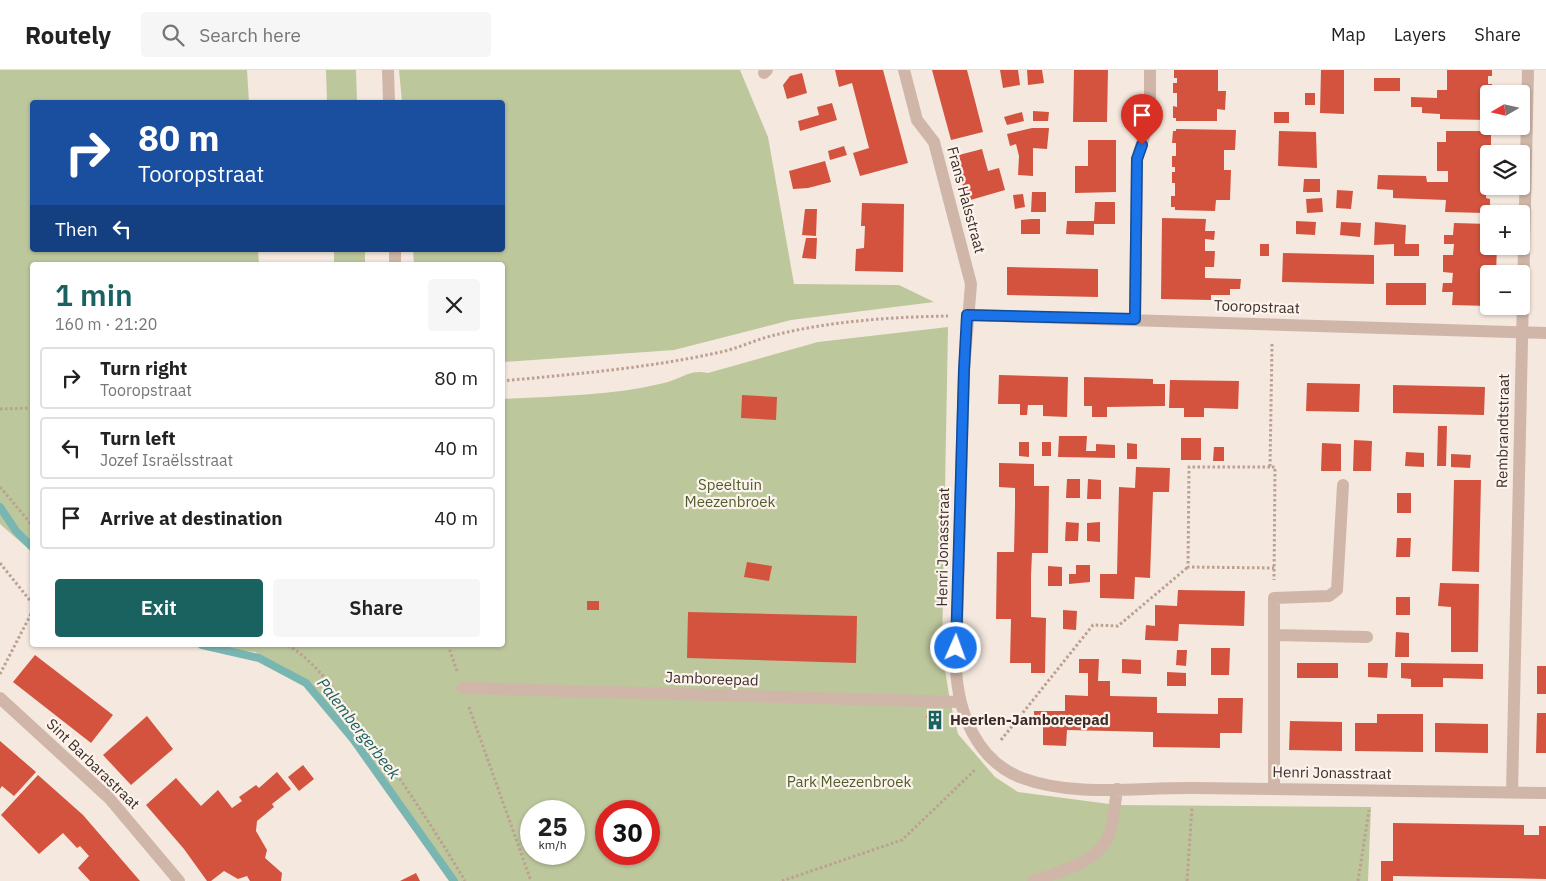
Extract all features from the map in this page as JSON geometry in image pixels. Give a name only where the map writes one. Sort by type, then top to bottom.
[{"type":"street","points":[[388,70],[389,100]]},
{"type":"street","name":"Frans Halsstraat","points":[[904,70],[917,120],[934,142],[971,284],[967,315]]},
{"type":"street","points":[[1135,319],[1137,159],[1150,117],[1150,70]]},
{"type":"street","name":"Rembrandtstraat","points":[[1512,792],[1528,70]]},
{"type":"street","name":"Tooropstraat","points":[[967,315],[1546,333]]},
{"type":"street","name":"Henri Jonasstraat","points":[[967,315],[956,668],[960,702],[966,725],[989,756],[1021,778],[1067,789],[1193,788],[1546,793]]},
{"type":"street","points":[[1274,789],[1274,598],[1329,596],[1338,590],[1343,485]]},
{"type":"street","points":[[1275,635],[1367,637]]},
{"type":"street","name":"Jamboreepad","points":[[462,688],[960,702]]},
{"type":"street","name":"Sint Barbarastraat","points":[[0,698],[109,798],[179,881]]},
{"type":"street","points":[[1033,881],[1065,870],[1095,855],[1110,833],[1117,789]]},
{"type":"path","points":[[505,381],[629,370],[722,352],[775,335],[826,326],[897,317],[967,315]]},
{"type":"path","points":[[1270,467],[1272,324]]},
{"type":"path","points":[[0,409],[30,408]]},
{"type":"path","points":[[1188,567],[1189,467],[1275,467],[1274,598]]},
{"type":"path","points":[[0,487],[30,523]]},
{"type":"path","points":[[0,563],[30,600]]},
{"type":"path","points":[[782,881],[902,840],[989,756],[1093,625],[1118,626],[1188,567],[1274,568]]},
{"type":"path","points":[[0,674],[30,616]]},
{"type":"path","points":[[291,647],[307,657],[369,735],[438,835],[465,881]]},
{"type":"path","points":[[449,647],[531,881]]},
{"type":"path","points":[[1187,881],[1193,788]]},
{"type":"path","points":[[1358,881],[1372,790]]},
{"type":"green space","points":[[0,70],[247,70],[249,100],[30,100],[30,252],[258,252],[259,262],[30,262],[30,550],[0,524]]},
{"type":"green space","points":[[326,70],[356,70],[357,100],[327,100]]},
{"type":"green space","points":[[399,70],[740,70],[768,137],[794,284],[899,285],[934,302],[791,320],[674,350],[505,362],[505,262],[414,262],[413,252],[505,252],[505,100],[402,100]]},
{"type":"green space","points":[[334,252],[365,252],[365,262],[334,262]]},
{"type":"green space","points":[[948,327],[942,651],[950,701],[958,734],[995,777],[1018,792],[1117,805],[1371,807],[1368,881],[449,881],[366,762],[316,697],[286,668],[255,652],[209,647],[505,647],[505,399],[624,391],[670,381],[690,373],[708,373],[818,342]]},
{"type":"building","points":[[835,70],[883,70],[908,163],[860,176],[853,153],[869,148],[852,83],[839,87]]},
{"type":"building","points":[[932,70],[967,70],[983,132],[951,140]]},
{"type":"building","points":[[1000,70],[1018,70],[1020,85],[1003,88]]},
{"type":"building","points":[[1027,70],[1042,70],[1044,83],[1028,85]]},
{"type":"building","points":[[1074,70],[1108,70],[1107,122],[1073,122]]},
{"type":"building","points":[[1174,70],[1218,70],[1218,91],[1226,91],[1225,110],[1217,109],[1217,121],[1176,121],[1176,118],[1173,118],[1173,106],[1177,107],[1177,93],[1173,93],[1173,83],[1177,83],[1177,78],[1174,78]]},
{"type":"building","points":[[1321,70],[1344,70],[1344,114],[1320,113]]},
{"type":"building","points":[[1447,70],[1492,70],[1492,76],[1488,76],[1488,84],[1492,85],[1480,85],[1480,120],[1440,119],[1440,114],[1422,113],[1422,107],[1411,107],[1411,97],[1437,98],[1437,90],[1447,90]]},
{"type":"building","points":[[802,73],[807,93],[787,99],[783,85],[790,76]]},
{"type":"building","points":[[1374,78],[1400,78],[1400,91],[1374,91]]},
{"type":"building","points":[[1305,93],[1315,93],[1315,105],[1305,105]]},
{"type":"building","points":[[832,103],[837,120],[800,131],[798,121],[819,115],[817,107]]},
{"type":"building","points":[[1033,111],[1049,112],[1048,121],[1033,121]]},
{"type":"building","points":[[1022,112],[1024,121],[1007,125],[1004,117]]},
{"type":"building","points":[[1274,112],[1289,112],[1289,123],[1274,123]]},
{"type":"building","points":[[1032,128],[1049,128],[1047,149],[1033,148],[1033,176],[1018,175],[1019,156],[1016,144],[1010,146],[1007,134]]},
{"type":"building","points":[[1176,129],[1236,130],[1235,150],[1224,150],[1224,170],[1231,170],[1230,200],[1216,200],[1215,211],[1175,210],[1175,207],[1171,207],[1171,196],[1175,196],[1175,183],[1172,183],[1172,172],[1175,172],[1175,167],[1172,167],[1172,156],[1176,156],[1176,143],[1172,143],[1173,131],[1176,131]]},
{"type":"building","points":[[1279,131],[1316,132],[1317,168],[1278,166]]},
{"type":"building","points":[[1446,131],[1480,131],[1480,135],[1491,135],[1491,145],[1480,145],[1480,195],[1486,195],[1486,198],[1490,199],[1490,205],[1480,205],[1480,213],[1445,212],[1446,200],[1393,198],[1393,190],[1377,189],[1378,175],[1426,176],[1427,182],[1448,182],[1448,171],[1437,171],[1437,142],[1446,142]]},
{"type":"building","points":[[1088,140],[1116,140],[1116,192],[1075,193],[1075,166],[1088,166]]},
{"type":"building","points":[[844,146],[847,155],[830,160],[828,151]]},
{"type":"building","points":[[982,149],[988,171],[999,168],[1005,190],[967,201],[955,156]]},
{"type":"building","points":[[825,161],[831,182],[808,188],[793,189],[789,171]]},
{"type":"building","points":[[1304,179],[1320,179],[1320,192],[1303,192]]},
{"type":"building","points":[[1337,190],[1353,191],[1351,209],[1336,208]]},
{"type":"building","points":[[1032,192],[1046,192],[1046,212],[1031,212]]},
{"type":"building","points":[[1023,194],[1025,207],[1015,209],[1013,195]]},
{"type":"building","points":[[1322,198],[1323,212],[1307,213],[1306,199]]},
{"type":"building","points":[[1095,202],[1115,202],[1115,224],[1094,224],[1094,235],[1066,234],[1067,221],[1094,221]]},
{"type":"building","points":[[862,203],[904,204],[903,272],[855,271],[856,249],[864,248],[865,226],[861,226]]},
{"type":"building","points":[[805,209],[817,209],[816,236],[802,235]]},
{"type":"building","points":[[1162,218],[1206,219],[1205,231],[1215,231],[1214,240],[1205,239],[1205,251],[1215,251],[1214,267],[1205,267],[1205,278],[1241,279],[1240,289],[1230,289],[1230,295],[1211,295],[1211,300],[1161,299]]},
{"type":"building","points":[[1040,219],[1040,234],[1021,234],[1021,220]]},
{"type":"building","points":[[1296,221],[1316,222],[1315,235],[1296,234]]},
{"type":"building","points":[[1341,222],[1361,223],[1360,237],[1340,235]]},
{"type":"building","points":[[1375,222],[1406,225],[1405,244],[1419,244],[1419,256],[1394,256],[1394,244],[1374,245]]},
{"type":"building","points":[[1454,223],[1480,224],[1480,255],[1497,255],[1496,265],[1480,265],[1480,306],[1452,305],[1453,292],[1442,292],[1443,283],[1452,283],[1453,273],[1443,272],[1443,255],[1453,255],[1454,244],[1444,244],[1444,235],[1453,235]]},
{"type":"building","points":[[806,238],[817,238],[816,259],[802,258]]},
{"type":"building","points":[[1260,244],[1269,244],[1269,256],[1260,256]]},
{"type":"building","points":[[1283,253],[1374,255],[1374,284],[1282,282]]},
{"type":"building","points":[[1007,267],[1098,269],[1098,297],[1007,295]]},
{"type":"building","points":[[1386,283],[1426,283],[1426,305],[1386,305]]},
{"type":"building","points":[[999,375],[1068,377],[1067,417],[1043,416],[1043,405],[1028,405],[1027,415],[1020,415],[1020,404],[998,404]]},
{"type":"building","points":[[1084,377],[1153,379],[1153,384],[1165,384],[1165,406],[1107,407],[1107,417],[1092,417],[1092,406],[1084,406]]},
{"type":"building","points":[[1170,380],[1239,381],[1238,409],[1204,408],[1204,417],[1184,417],[1184,408],[1169,408]]},
{"type":"building","points":[[1307,383],[1360,384],[1359,412],[1306,411]]},
{"type":"building","points":[[1393,385],[1485,387],[1484,415],[1393,413]]},
{"type":"building","points":[[742,395],[777,397],[776,420],[741,418]]},
{"type":"building","points":[[1438,426],[1447,426],[1446,466],[1437,466]]},
{"type":"building","points":[[1059,436],[1087,436],[1086,451],[1096,451],[1096,444],[1115,445],[1115,458],[1058,457]]},
{"type":"building","points":[[1181,438],[1201,438],[1201,460],[1181,460]]},
{"type":"building","points":[[1354,440],[1372,441],[1371,471],[1353,471]]},
{"type":"building","points":[[1019,442],[1029,442],[1029,457],[1019,456]]},
{"type":"building","points":[[1042,442],[1051,442],[1051,456],[1042,456]]},
{"type":"building","points":[[1127,443],[1137,444],[1137,459],[1127,459]]},
{"type":"building","points":[[1322,443],[1341,444],[1341,471],[1321,471]]},
{"type":"building","points":[[1214,447],[1224,447],[1224,461],[1213,461]]},
{"type":"building","points":[[1406,452],[1424,453],[1424,467],[1405,466]]},
{"type":"building","points":[[1451,454],[1471,455],[1470,468],[1451,467]]},
{"type":"building","points":[[999,463],[1034,464],[1034,486],[1049,486],[1048,553],[1032,553],[1031,576],[1031,617],[1046,618],[1045,673],[1031,673],[1031,663],[1010,663],[1011,619],[996,619],[997,552],[1014,552],[1015,508],[1015,488],[999,487]]},
{"type":"building","points":[[1136,467],[1170,468],[1169,492],[1153,492],[1150,578],[1135,577],[1134,599],[1100,598],[1100,574],[1117,574],[1119,487],[1135,488]]},
{"type":"building","points":[[1067,479],[1080,479],[1080,498],[1066,498]]},
{"type":"building","points":[[1088,479],[1101,480],[1101,499],[1087,499]]},
{"type":"building","points":[[1454,480],[1481,480],[1479,572],[1452,571]]},
{"type":"building","points":[[1397,493],[1411,493],[1411,513],[1397,513]]},
{"type":"building","points":[[1066,522],[1079,523],[1078,541],[1065,541]]},
{"type":"building","points":[[1100,522],[1100,542],[1087,541],[1087,523]]},
{"type":"building","points":[[1397,538],[1411,538],[1410,557],[1396,557]]},
{"type":"building","points":[[747,562],[772,566],[769,581],[744,577]]},
{"type":"building","points":[[1076,565],[1090,565],[1090,582],[1069,584],[1069,574],[1076,574]]},
{"type":"building","points":[[1048,566],[1062,567],[1062,586],[1048,586]]},
{"type":"building","points":[[1440,583],[1479,584],[1478,652],[1451,652],[1451,607],[1438,606]]},
{"type":"building","points":[[1178,590],[1245,591],[1244,626],[1179,624],[1178,641],[1145,640],[1146,625],[1155,626],[1155,605],[1177,606]]},
{"type":"building","points":[[1396,597],[1410,597],[1410,615],[1396,615]]},
{"type":"building","points":[[587,601],[599,601],[599,610],[587,610]]},
{"type":"building","points":[[1063,610],[1077,611],[1076,630],[1063,629]]},
{"type":"building","points":[[688,612],[857,616],[856,663],[687,658]]},
{"type":"building","points":[[1396,632],[1409,633],[1409,657],[1395,657]]},
{"type":"building","points":[[1211,648],[1230,648],[1229,675],[1211,675]]},
{"type":"building","points":[[1177,650],[1187,650],[1186,666],[1176,665]]},
{"type":"building","points":[[35,655],[113,715],[91,743],[13,682]]},
{"type":"building","points":[[1079,659],[1099,659],[1098,681],[1110,681],[1110,696],[1157,697],[1157,713],[1218,714],[1218,698],[1243,698],[1242,733],[1220,733],[1220,748],[1153,747],[1153,732],[1067,730],[1066,746],[1043,745],[1043,725],[1034,725],[1034,711],[1065,711],[1065,695],[1088,696],[1088,673],[1079,673]]},
{"type":"building","points":[[1122,659],[1141,660],[1141,674],[1122,673]]},
{"type":"building","points":[[1297,663],[1338,663],[1338,678],[1297,678]]},
{"type":"building","points":[[1368,663],[1388,663],[1387,678],[1368,677]]},
{"type":"building","points":[[1401,663],[1483,664],[1483,679],[1443,678],[1443,687],[1411,687],[1411,679],[1401,678]]},
{"type":"building","points":[[1537,666],[1546,666],[1546,694],[1537,694]]},
{"type":"building","points":[[1167,672],[1186,673],[1186,686],[1167,686]]},
{"type":"building","name":"Heerlen-Jamboreepad","points":[[939,712],[943,724],[931,728],[926,716]]},
{"type":"building","points":[[1537,713],[1546,713],[1546,753],[1536,753]]},
{"type":"building","points":[[1377,714],[1423,714],[1423,752],[1355,751],[1355,723],[1377,723]]},
{"type":"building","points":[[147,716],[173,749],[131,785],[103,755]]},
{"type":"building","points":[[1290,721],[1342,722],[1342,751],[1289,750]]},
{"type":"building","points":[[1435,723],[1488,724],[1488,753],[1435,752]]},
{"type":"building","points":[[0,741],[36,772],[14,796],[2,786],[0,789]]},
{"type":"building","points":[[303,765],[314,779],[299,791],[288,777]]},
{"type":"building","points":[[277,772],[291,789],[272,804],[274,807],[257,821],[256,831],[267,850],[265,858],[282,873],[281,881],[250,881],[247,876],[238,879],[224,871],[211,881],[207,881],[184,849],[146,805],[176,778],[201,806],[218,790],[232,808],[242,801],[239,797],[256,785],[259,788]]},
{"type":"building","points":[[38,775],[83,815],[140,881],[90,881],[78,868],[89,856],[80,846],[77,848],[63,833],[39,854],[1,815]]},
{"type":"building","points":[[1393,823],[1524,825],[1524,835],[1539,835],[1539,826],[1546,826],[1546,879],[1393,876],[1393,881],[1381,881],[1381,861],[1393,861]]},
{"type":"building","points":[[416,873],[420,881],[400,881]]},
{"type":"waterway","name":"Palembergerbeek","points":[[0,507],[16,531],[30,545]]},
{"type":"waterway","name":"Palembergerbeek","points":[[211,647],[259,658],[306,683],[353,739],[454,881]]},
{"type":"place","name":"Heerlen-Jamboreepad","points":[[935,720]]},
{"type":"route","points":[[956,648],[967,315],[1135,319],[1137,159],[1142,145]]},
{"type":"park label","name":"Speeltuin Meezenbroek","points":[[730,494]]},
{"type":"park label","name":"Park Meezenbroek","points":[[849,782]]}]
